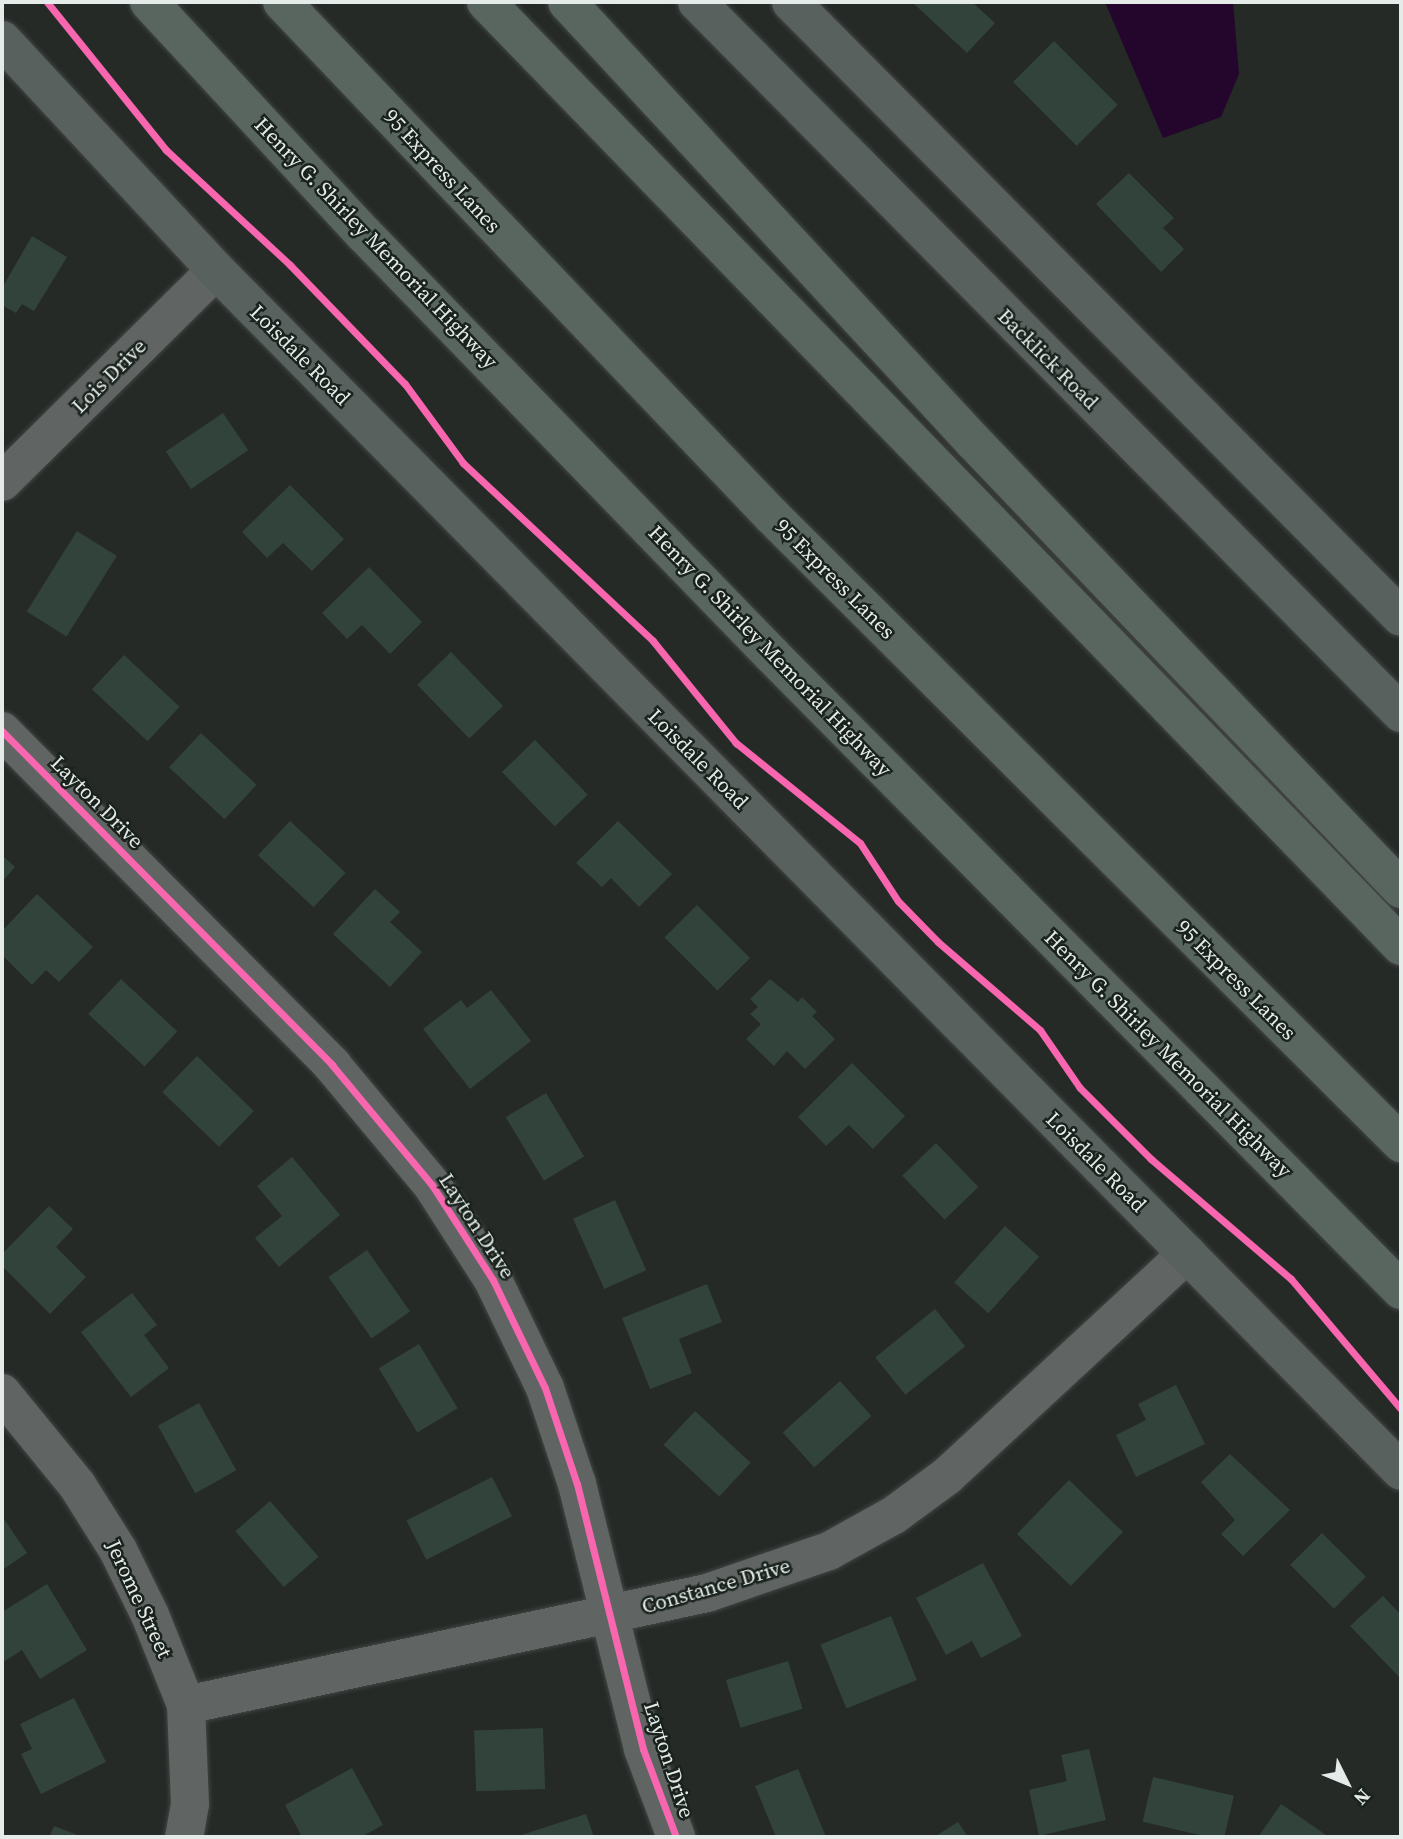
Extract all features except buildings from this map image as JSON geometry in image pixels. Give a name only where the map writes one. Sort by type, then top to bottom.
[{"type":"highway","name":"Henry G. Shirley Memorial Highway","points":[[149,2],[365,234],[762,645],[1401,1290]]},
{"type":"highway","name":"95 Express Lanes","points":[[282,2],[761,505],[1401,1143]]},
{"type":"highway","points":[[477,2],[496,13],[1401,946]]},
{"type":"highway","points":[[567,2],[991,460],[1401,889]]},
{"type":"main road","name":"Backlick Road","points":[[697,2],[1401,713]]},
{"type":"main road","points":[[792,2],[1401,617]]},
{"type":"main road","name":"Loisdale Road","points":[[2,40],[216,270],[1401,1471]]},
{"type":"street","name":"Lois Drive","points":[[2,482],[216,270]]},
{"type":"street","name":"Layton Drive","points":[[2,731],[332,1065],[432,1185],[493,1280],[545,1388],[577,1484],[643,1749],[676,1837]]},
{"type":"street","name":"Constance Drive","points":[[186,1705],[608,1615],[760,1578],[829,1550],[894,1515],[996,1434],[1187,1254]]},
{"type":"street","name":"Jerome Street","points":[[2,1393],[77,1485],[118,1550],[150,1615],[186,1705],[190,1804],[184,1837]]},
{"type":"shaded area","points":[[1105,2],[1233,2],[1239,74],[1221,117],[1163,138]]},
{"type":"cycle path","points":[[47,2],[166,150],[290,265],[405,384],[463,463],[653,641],[736,743],[860,843],[898,901],[938,942],[1040,1030],[1080,1088],[1151,1159],[1291,1279],[1401,1409]]},
{"type":"cycle path","points":[[2,731],[332,1065],[432,1185],[493,1280],[545,1388],[577,1484],[643,1749],[676,1837]]}]
